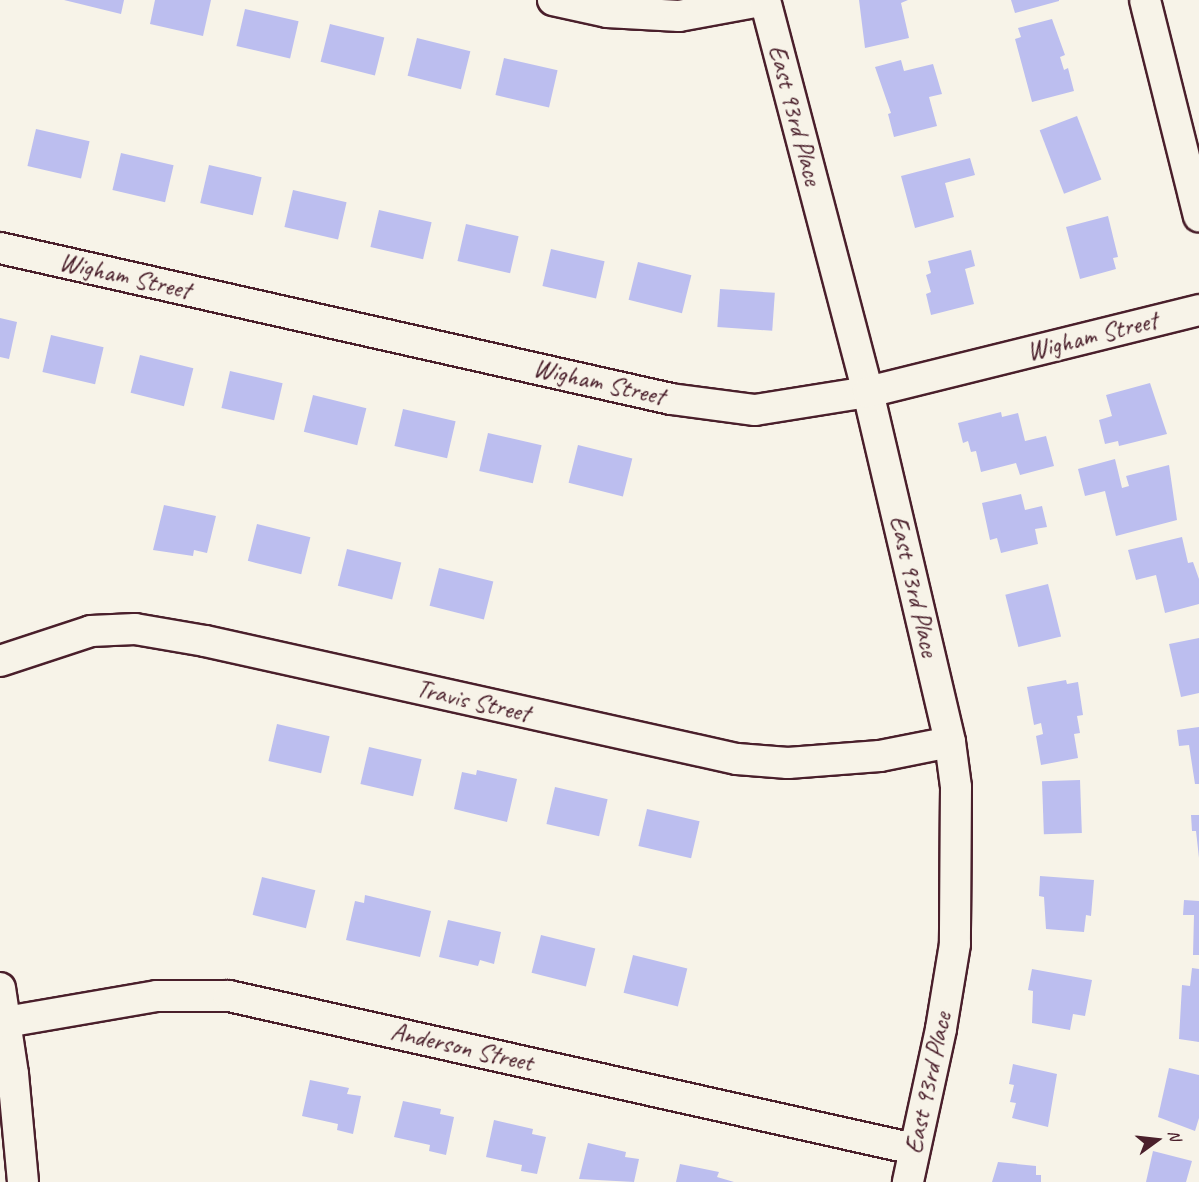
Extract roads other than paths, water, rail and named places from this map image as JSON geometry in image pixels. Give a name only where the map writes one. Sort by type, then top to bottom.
[{"type":"street","points":[[553,0],[608,12],[679,16],[765,0]]},
{"type":"street","name":"East 93rd Place","points":[[765,0],[868,392],[950,742],[956,798],[955,944],[941,1029],[908,1182]]},
{"type":"street","points":[[1144,0],[1199,216]]},
{"type":"street","name":"Wigham Street","points":[[0,248],[720,407],[786,408],[868,392],[1199,310]]},
{"type":"street","name":"Travis Street","points":[[0,662],[91,631],[135,629],[205,641],[736,759],[788,763],[880,756],[950,742]]},
{"type":"street","points":[[0,988],[6,1022],[23,1182]]},
{"type":"street","name":"Anderson Street","points":[[6,1022],[157,996],[229,996],[914,1149]]}]
